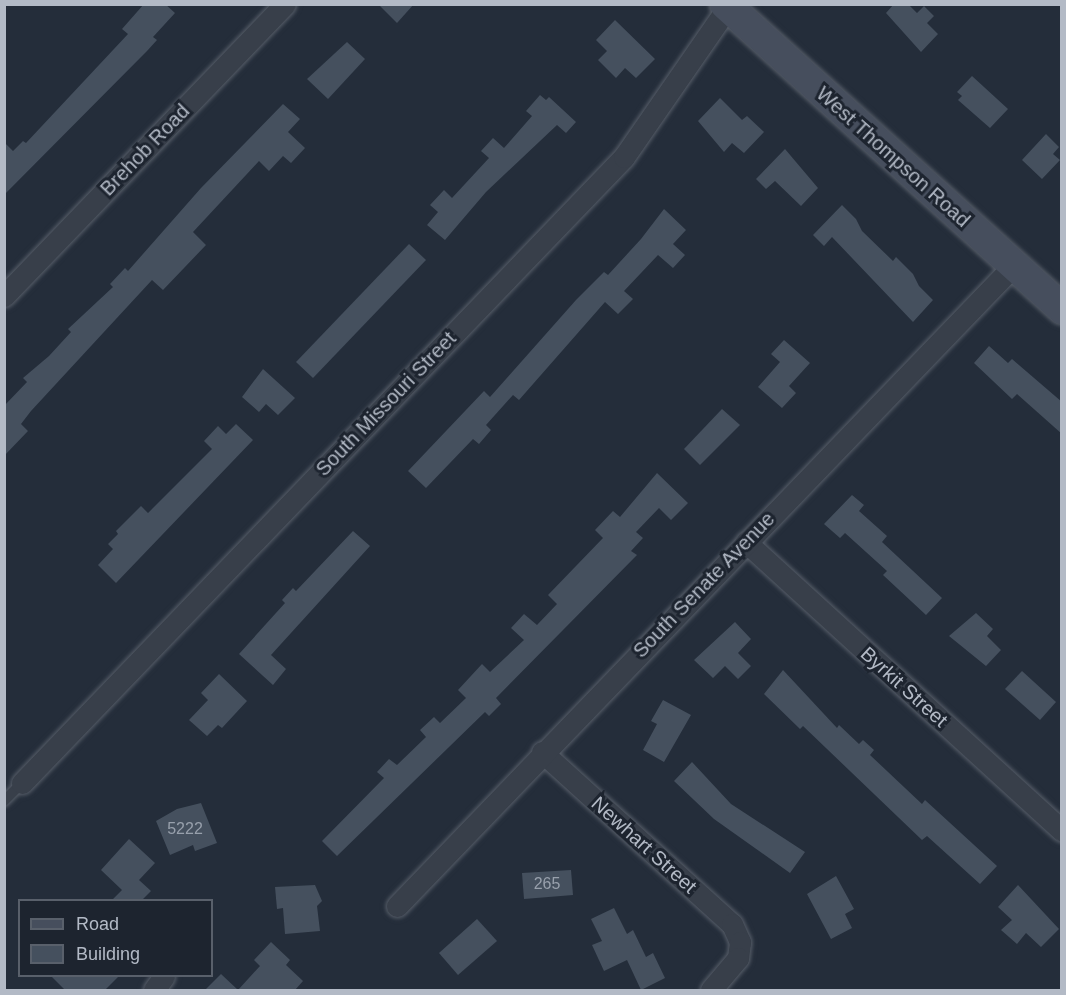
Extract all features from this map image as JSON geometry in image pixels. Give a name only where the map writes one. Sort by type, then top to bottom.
[{"type":"main road","name":"West Thompson Road","points":[[727,6],[1062,309]]},
{"type":"street","name":"Brehob Road","points":[[4,296],[285,4]]},
{"type":"street","name":"South Missouri Street","points":[[22,783],[624,157],[727,6]]},
{"type":"street","name":"South Senate Avenue","points":[[397,906],[542,752],[1013,266]]},
{"type":"street","name":"Byrkit Street","points":[[746,542],[1062,831]]},
{"type":"street","name":"Newhart Street","points":[[542,752],[732,924],[740,942],[734,966],[711,990]]},
{"type":"street","points":[[154,990],[163,977]]},
{"type":"lane","points":[[4,801],[22,783]]},
{"type":"building","points":[[144,4],[165,4],[175,13],[153,37],[157,40],[147,51],[4,195],[4,142],[13,151],[23,141],[26,143],[128,34],[122,29]]},
{"type":"building","points":[[378,4],[414,4],[397,23]]},
{"type":"building","points":[[894,4],[908,4],[917,13],[924,6],[934,16],[927,23],[938,34],[921,52],[886,13]]},
{"type":"building","points":[[615,20],[655,59],[636,78],[625,68],[616,78],[598,60],[607,51],[596,40]]},
{"type":"building","points":[[347,42],[365,59],[328,99],[307,79]]},
{"type":"building","points":[[972,76],[1008,109],[990,128],[958,100],[962,96],[957,92]]},
{"type":"building","points":[[540,95],[546,100],[549,97],[576,122],[566,133],[557,125],[486,192],[445,240],[427,225],[438,212],[430,205],[444,190],[452,198],[489,158],[481,151],[493,138],[504,148],[532,116],[526,111]]},
{"type":"building","points":[[720,98],[742,120],[747,116],[764,132],[744,153],[732,143],[724,152],[698,121]]},
{"type":"building","points":[[283,104],[300,119],[288,132],[305,148],[291,163],[283,156],[269,171],[259,161],[193,232],[206,245],[163,290],[152,280],[31,411],[21,424],[28,431],[4,456],[4,406],[27,382],[23,378],[49,356],[71,332],[68,329],[113,287],[110,284],[125,268],[128,271],[201,188]]},
{"type":"building","points":[[1046,134],[1059,147],[1053,154],[1060,160],[1042,179],[1022,160]]},
{"type":"building","points":[[785,149],[818,188],[801,206],[775,181],[766,189],[756,179]]},
{"type":"building","points":[[842,205],[856,219],[862,231],[893,261],[896,257],[913,274],[919,286],[933,300],[913,322],[832,237],[824,246],[813,235]]},
{"type":"building","points":[[664,209],[686,230],[673,244],[685,255],[673,268],[658,255],[624,291],[633,299],[618,314],[605,302],[519,400],[513,395],[486,425],[491,430],[479,444],[473,439],[426,488],[408,471],[484,391],[490,397],[576,300],[604,272],[608,275],[641,239]]},
{"type":"building","points":[[409,244],[426,260],[313,378],[296,362]]},
{"type":"building","points":[[784,340],[810,363],[789,386],[796,393],[782,408],[758,387],[780,362],[771,354]]},
{"type":"building","points":[[989,346],[1008,363],[1012,359],[1062,402],[1062,434],[1017,394],[1012,399],[974,363]]},
{"type":"building","points":[[263,369],[295,398],[278,415],[266,404],[259,412],[242,397]]},
{"type":"building","points":[[722,409],[740,425],[700,465],[684,449]]},
{"type":"building","points":[[236,424],[253,440],[116,583],[98,565],[113,549],[108,544],[118,534],[116,531],[141,506],[148,513],[212,449],[204,441],[218,426],[226,434]]},
{"type":"building","points":[[657,473],[688,503],[671,520],[659,508],[636,532],[643,538],[631,551],[637,555],[496,698],[501,704],[489,716],[485,712],[337,856],[322,841],[384,778],[377,772],[389,759],[397,765],[426,737],[420,730],[434,717],[440,723],[466,698],[458,690],[482,664],[490,672],[524,640],[511,628],[524,614],[537,625],[557,604],[548,595],[603,538],[595,530],[613,511],[620,517]]},
{"type":"building","points":[[852,495],[864,505],[859,511],[887,536],[882,542],[942,598],[926,615],[883,575],[887,571],[845,533],[840,538],[824,524]]},
{"type":"building","points":[[353,531],[370,546],[271,655],[286,669],[273,685],[239,654],[285,603],[282,600],[293,588],[296,591]]},
{"type":"building","points":[[976,613],[993,629],[987,636],[1001,650],[986,666],[949,636]]},
{"type":"building","points":[[735,622],[751,639],[738,653],[751,666],[738,679],[725,666],[713,678],[694,660]]},
{"type":"building","points":[[783,670],[837,728],[839,725],[859,744],[863,740],[874,750],[870,755],[922,804],[925,800],[997,866],[980,884],[927,836],[922,840],[803,726],[800,729],[764,694]]},
{"type":"building","points":[[1022,671],[1056,702],[1040,720],[1005,689]]},
{"type":"building","points":[[219,674],[247,701],[222,728],[218,725],[207,736],[189,720],[208,700],[201,693]]},
{"type":"building","points":[[663,700],[691,715],[664,762],[643,750],[657,724],[651,721]]},
{"type":"building","points":[[692,762],[731,804],[805,852],[790,873],[714,819],[674,781]]},
{"type":"building","points":[[201,803],[217,843],[195,851],[193,845],[170,855],[156,821],[177,809]]},
{"type":"building","points":[[129,839],[155,863],[139,880],[151,891],[143,899],[113,899],[122,890],[101,870]]},
{"type":"building","points":[[571,870],[573,895],[524,899],[522,873]]},
{"type":"building","points":[[836,876],[854,909],[845,914],[852,928],[831,939],[807,894]]},
{"type":"building","points":[[315,885],[322,901],[317,906],[320,931],[285,934],[283,908],[277,909],[275,887]]},
{"type":"building","points":[[1018,885],[1059,929],[1041,947],[1026,933],[1017,944],[1001,930],[1012,920],[998,907]]},
{"type":"building","points":[[614,908],[627,934],[633,930],[646,957],[653,953],[665,978],[641,990],[627,960],[604,971],[592,945],[602,941],[591,919]]},
{"type":"building","points":[[477,919],[497,941],[458,975],[439,953]]},
{"type":"building","points":[[271,942],[290,960],[286,965],[303,981],[295,990],[238,990],[260,966],[254,960]]},
{"type":"building","points":[[221,974],[238,990],[205,990]]},
{"type":"building","points":[[52,977],[118,977],[105,990],[65,990]]}]
